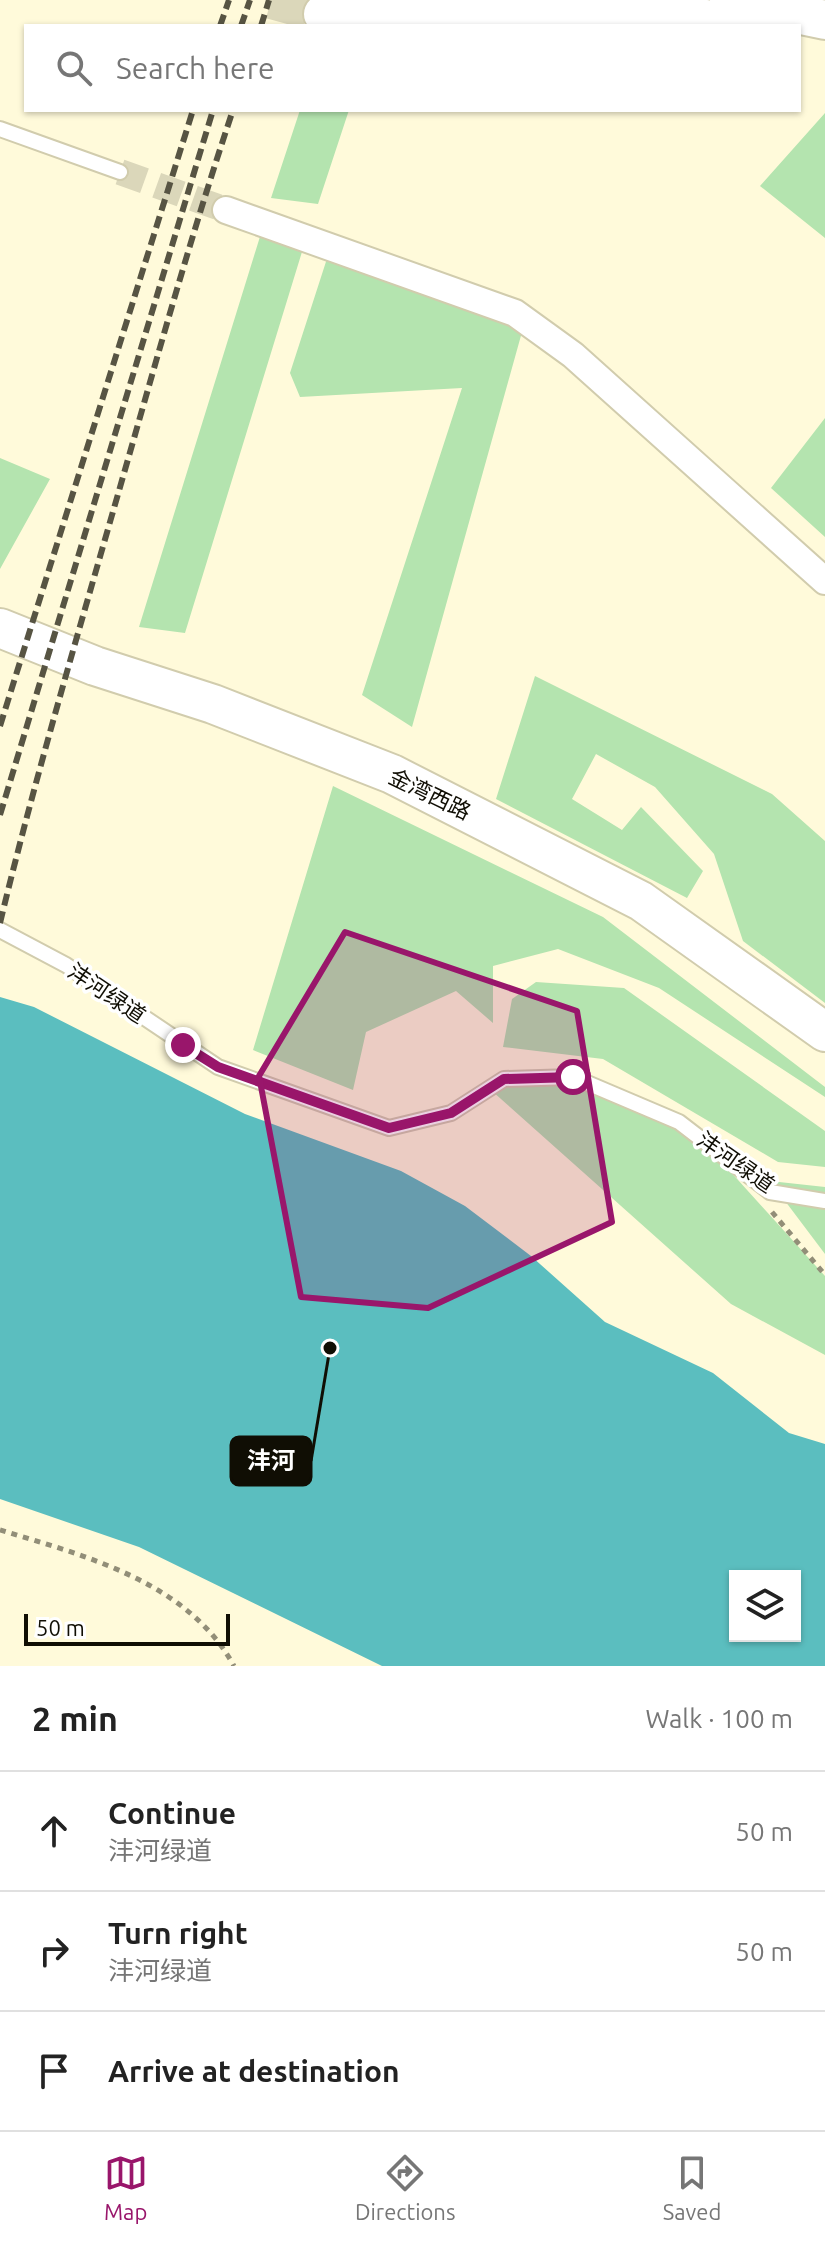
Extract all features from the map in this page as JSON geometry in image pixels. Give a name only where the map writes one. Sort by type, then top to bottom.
[{"type":"street","points":[[729,0],[825,20]]},
{"type":"street","points":[[323,14],[686,15],[729,24]]},
{"type":"street","points":[[801,39],[825,44]]},
{"type":"street","points":[[226,210],[515,313],[573,355],[825,581]]},
{"type":"street","name":"金湾西路","points":[[0,628],[95,666],[213,704],[392,774],[641,901],[825,1032]]},
{"type":"lane","points":[[0,129],[120,172]]},
{"type":"lane","name":"沣河绿道","points":[[0,930],[66,965],[218,1067],[389,1128],[451,1113],[504,1079],[573,1077],[679,1122],[770,1192],[825,1201]]},
{"type":"path","points":[[740,1169],[825,1275]]},
{"type":"path","points":[[0,1530],[136,1577],[182,1606],[224,1649],[234,1666]]},
{"type":"highlighted area","points":[[345,932],[577,1011],[612,1222],[428,1308],[301,1297],[259,1076]]},
{"type":"green space","points":[[299,112],[348,112],[318,204],[271,198]]},
{"type":"green space","points":[[825,113],[825,238],[760,186]]},
{"type":"green space","points":[[267,214],[309,229],[185,633],[139,627]]},
{"type":"green space","points":[[333,240],[527,314],[412,727],[362,695],[462,388],[300,397],[290,373]]},
{"type":"green space","points":[[825,418],[825,537],[771,488]]},
{"type":"green space","points":[[0,458],[50,479],[0,569]]},
{"type":"green space","points":[[535,676],[772,794],[825,841],[825,1003],[743,941],[714,854],[655,787],[596,754],[572,799],[622,830],[641,807],[703,871],[687,898],[496,799]]},
{"type":"green space","points":[[333,786],[603,917],[825,1087],[825,1097],[659,988],[558,949],[493,966],[493,1023],[456,991],[366,1032],[353,1090],[253,1050]]},
{"type":"green space","points":[[536,982],[624,988],[825,1131],[825,1167],[778,1162],[603,1059],[503,1047],[512,999]]},
{"type":"green space","points":[[564,1068],[691,1128],[825,1276],[825,1355],[731,1304],[483,1083]]},
{"type":"green space","points":[[770,1181],[825,1187],[825,1254]]},
{"type":"water","points":[[0,997],[34,1007],[245,1114],[401,1171],[465,1206],[531,1256],[605,1322],[713,1373],[789,1433],[825,1444],[825,1666],[382,1666],[139,1547],[0,1499]]},
{"type":"tunnel","points":[[271,0],[323,14]]},
{"type":"tunnel","points":[[120,172],[226,210]]},
{"type":"railway","points":[[221,24],[229,0]]},
{"type":"railway","points":[[242,24],[250,0]]},
{"type":"railway","points":[[262,24],[269,0]]},
{"type":"railway","points":[[0,726],[192,112]]},
{"type":"railway","points":[[0,815],[212,112]]},
{"type":"railway","points":[[0,923],[83,617],[185,261],[232,112]]},
{"type":"place","name":"沣河","points":[[330,1348]]},
{"type":"route","points":[[183,1045],[218,1067],[389,1128],[451,1113],[504,1079],[573,1077]]}]
